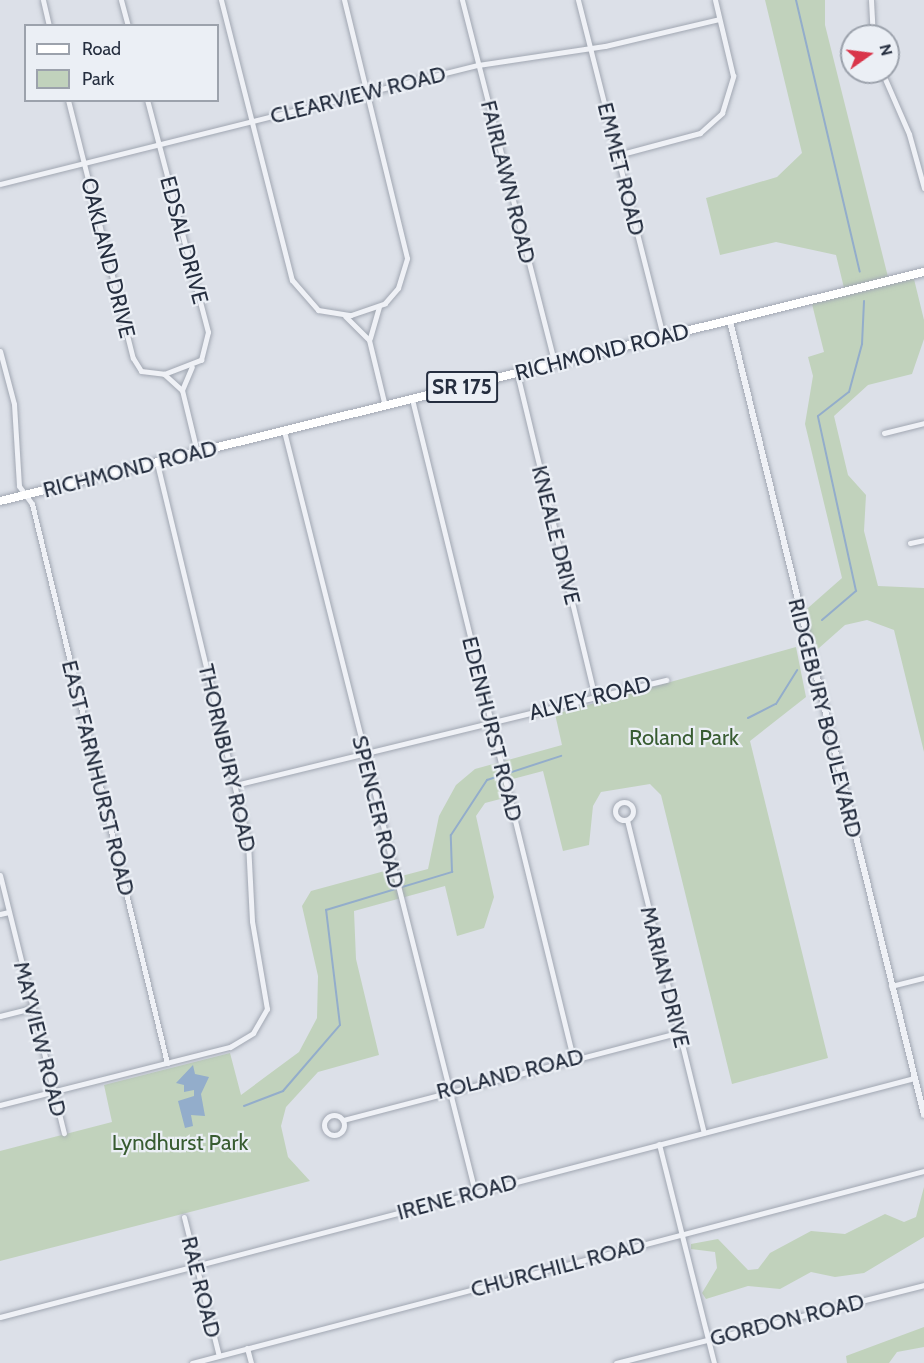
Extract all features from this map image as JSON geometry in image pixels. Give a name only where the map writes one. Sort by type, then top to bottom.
[{"type":"main road","name":"RICHMOND ROAD","points":[[0,501],[924,272]]},
{"type":"street","points":[[43,0],[49,24]]},
{"type":"street","points":[[121,0],[127,24]]},
{"type":"street","points":[[221,0],[292,280],[318,309],[342,315],[369,340],[385,406]]},
{"type":"street","points":[[344,0],[406,248],[405,272],[383,304],[369,340]]},
{"type":"street","name":"FAIRLAWN ROAD","points":[[462,0],[555,364]]},
{"type":"street","name":"EMMET ROAD","points":[[578,0],[663,337]]},
{"type":"street","points":[[618,155],[700,133],[722,113],[733,76],[715,0]]},
{"type":"street","points":[[871,0],[872,24]]},
{"type":"street","name":"CLEARVIEW ROAD","points":[[0,184],[478,65],[590,48],[719,19]]},
{"type":"street","points":[[887,84],[909,134],[924,188]]},
{"type":"street","name":"OAKLAND DRIVE","points":[[68,102],[133,358],[141,370],[164,374]]},
{"type":"street","name":"EDSAL DRIVE","points":[[148,102],[208,332],[206,355],[193,366],[182,390]]},
{"type":"street","points":[[342,315],[383,304]]},
{"type":"street","name":"RIDGEBURY BOULEVARD","points":[[730,321],[891,986],[914,1078],[921,1091],[924,1116]]},
{"type":"street","name":"EAST FARNHURST ROAD","points":[[0,351],[14,404],[19,486],[32,504],[167,1062]]},
{"type":"street","points":[[164,374],[193,366]]},
{"type":"street","name":"KNEALE DRIVE","points":[[517,373],[596,697]]},
{"type":"street","points":[[164,374],[182,390],[198,452]]},
{"type":"street","name":"EDENHURST ROAD","points":[[412,399],[573,1058]]},
{"type":"street","points":[[884,433],[924,423]]},
{"type":"street","name":"SPENCER ROAD","points":[[284,431],[446,1090],[475,1192]]},
{"type":"street","name":"THORNBURY ROAD","points":[[0,1105],[242,1041],[267,1009],[252,921],[248,842],[157,462]]},
{"type":"street","points":[[910,543],[924,540]]},
{"type":"street","name":"ALVEY ROAD","points":[[235,785],[666,680]]},
{"type":"street","name":"MARIAN DRIVE","points":[[627,820],[704,1133]]},
{"type":"street","name":"MAYVIEW ROAD","points":[[0,875],[64,1133]]},
{"type":"street","points":[[0,914],[9,912]]},
{"type":"street","points":[[891,986],[924,978]]},
{"type":"street","points":[[0,1016],[33,1008]]},
{"type":"street","name":"ROLAND ROAD","points":[[343,1120],[446,1090],[678,1033]]},
{"type":"street","name":"IRENE ROAD","points":[[0,1317],[914,1078]]},
{"type":"street","points":[[659,1144],[714,1363]]},
{"type":"street","name":"CHURCHILL ROAD","points":[[192,1363],[924,1171]]},
{"type":"street","name":"RAE ROAD","points":[[184,1217],[219,1356]]},
{"type":"street","name":"GORDON ROAD","points":[[616,1363],[924,1286]]},
{"type":"street","name":"RAE ROAD","points":[[248,1348],[251,1363]]},
{"type":"green space","points":[[765,0],[825,0],[825,25],[889,281],[913,275],[924,320],[924,339],[912,374],[868,385],[834,416],[848,475],[866,495],[864,531],[878,586],[924,588],[924,752],[894,630],[867,620],[845,625],[810,656],[800,615],[842,578],[805,424],[813,376],[808,357],[824,352],[811,300],[845,292],[836,255],[776,242],[720,255],[706,198],[777,177],[802,153]]},
{"type":"green space","points":[[796,647],[806,697],[750,741],[828,1058],[732,1084],[661,795],[650,784],[601,792],[593,806],[589,845],[563,851],[543,771],[505,781],[508,797],[485,803],[476,816],[494,897],[484,928],[457,936],[445,886],[354,911],[356,959],[379,1055],[318,1072],[286,1107],[281,1126],[288,1157],[310,1181],[0,1261],[0,1151],[112,1122],[104,1085],[230,1053],[241,1095],[299,1052],[317,1018],[318,976],[302,906],[311,891],[392,869],[394,878],[428,869],[439,816],[456,785],[475,769],[562,745],[555,714]]},
{"type":"green space","points":[[924,1187],[924,1237],[864,1273],[835,1277],[811,1272],[780,1289],[748,1286],[706,1299],[702,1293],[717,1268],[715,1252],[691,1249],[691,1244],[718,1239],[748,1270],[758,1269],[770,1253],[811,1231],[845,1234],[885,1214],[904,1222],[916,1217]]},
{"type":"green space","points":[[924,1327],[924,1347],[897,1352],[889,1363],[847,1363],[846,1356]]},
{"type":"water","points":[[193,1065],[195,1074],[209,1077],[201,1094],[205,1116],[191,1115],[193,1126],[185,1128],[178,1101],[194,1096],[194,1090],[184,1092],[184,1085],[176,1083]]},
{"type":"waterway","points":[[796,0],[860,272]]},
{"type":"waterway","points":[[822,620],[856,591],[818,416],[849,392],[862,344],[864,301]]},
{"type":"waterway","points":[[748,718],[776,704],[797,670]]},
{"type":"waterway","points":[[244,1106],[283,1091],[340,1025],[326,910],[452,872],[451,835],[487,780],[561,756]]},
{"type":"park label","name":"Roland Park","points":[[684,738]]},
{"type":"park label","name":"Lyndhurst Park","points":[[180,1143]]}]
